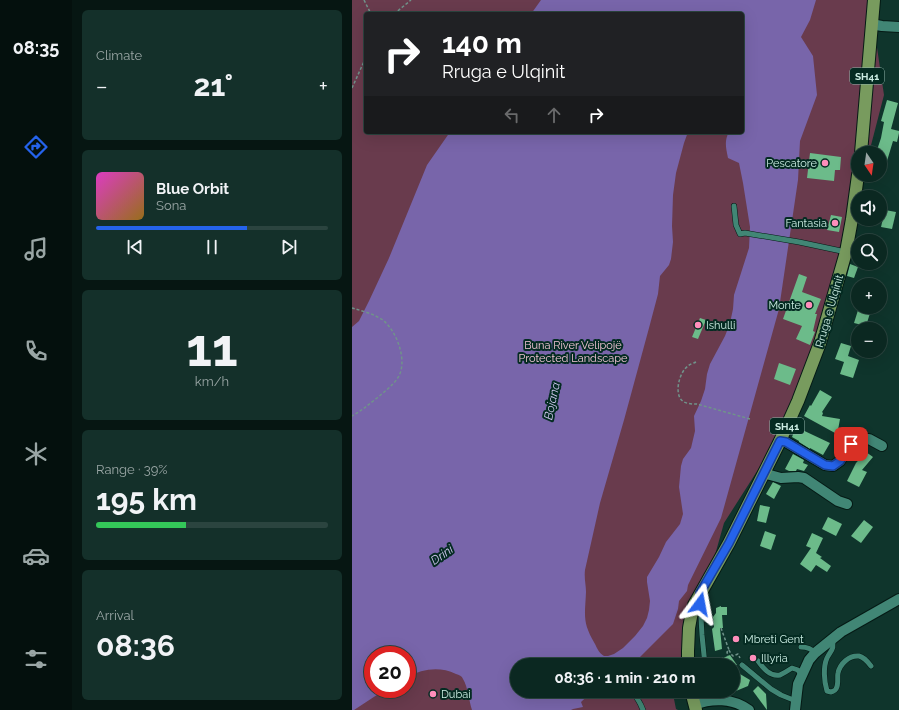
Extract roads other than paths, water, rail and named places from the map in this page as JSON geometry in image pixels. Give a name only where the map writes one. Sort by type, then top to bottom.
[{"type":"main road","name":"SH41","points":[[862,146],[874,0]]},
{"type":"main road","name":"Rruga e Ulqinit","points":[[688,658],[691,616],[694,605],[729,543],[780,441],[798,401],[820,342],[846,252],[857,182]]},
{"type":"main road","points":[[693,698],[695,708]]},
{"type":"street","points":[[871,24],[899,27]]},
{"type":"street","points":[[780,441],[786,442],[825,465],[833,466],[840,461],[851,444],[859,439],[869,439],[882,446]]},
{"type":"street","points":[[765,472],[781,478],[804,478],[838,501],[846,504]]},
{"type":"street","points":[[796,706],[798,684],[801,675],[809,660],[815,653],[841,632],[899,599]]},
{"type":"street","points":[[695,708],[705,698]]},
{"type":"street","points":[[711,698],[715,700],[734,702],[749,710]]},
{"type":"lane","points":[[734,206],[737,229],[740,234],[745,233],[800,242],[846,252]]},
{"type":"lane","points":[[700,593],[704,658]]},
{"type":"lane","points":[[832,639],[834,645],[824,667],[827,690],[831,692],[835,691],[837,688],[838,672],[843,662],[851,657],[858,656],[865,659],[871,666]]},
{"type":"lane","points":[[801,647],[807,647],[815,653]]},
{"type":"lane","points":[[758,661],[765,670],[774,675],[780,675],[792,668],[798,670],[801,675]]},
{"type":"lane","points":[[742,665],[771,689],[796,706]]},
{"type":"lane","points":[[637,698],[643,710]]},
{"type":"water","name":"Buna River Velipojë Protected Landscape","points":[[541,0],[816,0],[810,20],[801,37],[813,56],[817,95],[800,141],[798,180],[779,309],[721,518],[688,585],[687,591],[679,601],[673,624],[639,658],[510,658],[510,698],[585,698],[581,702],[583,707],[571,710],[472,710],[466,686],[463,678],[460,676],[437,669],[425,670],[416,673],[416,646],[364,646],[364,698],[372,698],[352,710],[352,327],[359,321],[389,258],[427,165],[449,134],[687,134],[676,173],[673,195],[673,242],[671,259],[669,265],[660,276],[658,294],[600,503],[585,570],[586,624],[597,649],[604,656],[614,654],[623,648],[643,626],[647,618],[650,601],[647,577],[666,542],[680,524],[683,514],[679,487],[681,466],[683,459],[691,448],[695,431],[694,416],[705,389],[710,364],[725,336],[730,323],[734,295],[749,248],[750,227],[739,163],[728,158],[726,145],[726,138],[728,134],[744,134],[744,12],[532,12]]},
{"type":"place","name":"Pescatore","points":[[825,163]]},
{"type":"place","name":"Fantasia","points":[[835,223]]},
{"type":"place","name":"Monte","points":[[809,305]]},
{"type":"place","name":"Ishulli","points":[[698,325]]},
{"type":"place","name":"Mbreti Gent","points":[[736,639]]},
{"type":"place","name":"Illyria","points":[[753,658]]},
{"type":"place","name":"Dubai","points":[[433,694]]},
{"type":"water label","name":"Bojana","points":[[552,401]]},
{"type":"water label","name":"Drini","points":[[442,555]]}]
